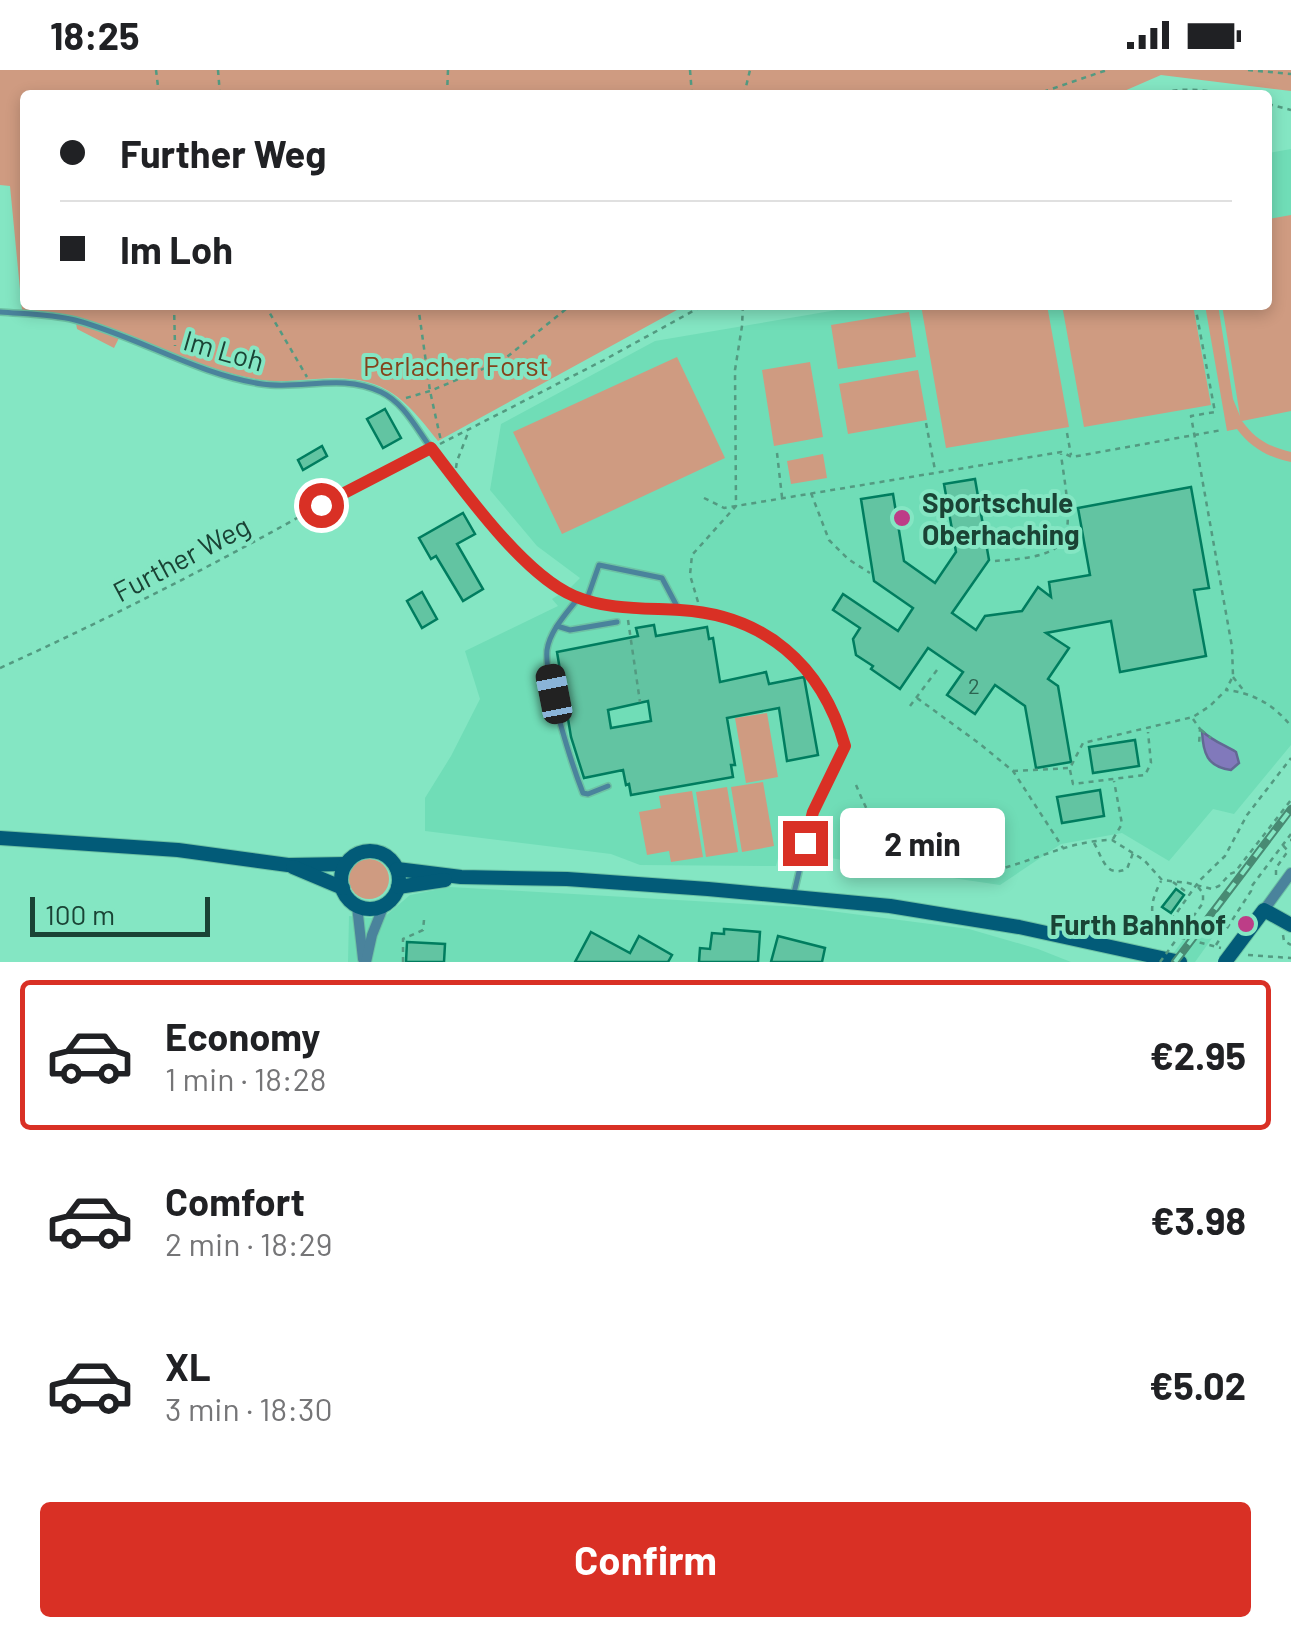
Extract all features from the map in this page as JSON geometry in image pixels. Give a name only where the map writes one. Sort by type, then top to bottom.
[{"type":"main road","points":[[0,838],[178,850],[288,865],[346,864]]},
{"type":"main road","points":[[373,851],[388,857],[397,869],[398,887],[384,906],[357,906],[343,888],[346,864],[358,854],[373,851]]},
{"type":"main road","points":[[288,865],[343,888]]},
{"type":"main road","points":[[397,869],[461,877],[568,879],[794,896],[964,918],[1180,962]]},
{"type":"main road","points":[[398,887],[461,877]]},
{"type":"main road","points":[[1228,956],[1240,932],[1264,910],[1291,925]]},
{"type":"street","points":[[1264,910],[1291,873]]},
{"type":"street","points":[[357,906],[365,962]]},
{"type":"street","points":[[365,962],[384,906]]},
{"type":"lane","name":"Im Loh","points":[[0,312],[73,320],[220,374],[262,384],[362,384],[396,401]]},
{"type":"lane","points":[[396,401],[517,553],[551,582],[583,598],[631,609],[702,612],[728,618],[774,639],[823,690],[845,746],[813,812],[794,896]]},
{"type":"lane","points":[[321,505],[431,448]]},
{"type":"lane","points":[[608,786],[582,794],[577,780],[548,662],[548,649],[557,626],[583,598],[600,565],[662,578],[679,610]]},
{"type":"lane","points":[[557,626],[570,630],[617,622]]},
{"type":"path","points":[[1049,90],[1107,70]]},
{"type":"path","points":[[1248,70],[1291,74]]},
{"type":"path","points":[[174,310],[176,358]]},
{"type":"path","points":[[267,310],[311,382]]},
{"type":"path","points":[[419,310],[442,444]]},
{"type":"path","points":[[396,401],[502,360],[565,310]]},
{"type":"path","points":[[431,448],[695,310]]},
{"type":"path","points":[[702,612],[690,575],[692,554],[736,506],[735,370],[743,310]]},
{"type":"path","points":[[1148,729],[1151,764],[1146,775],[1073,784],[1070,768],[1083,743],[1193,717],[1226,690],[1232,676],[1232,647],[1192,416],[1214,412],[1197,310]]},
{"type":"path","points":[[926,422],[936,473]]},
{"type":"path","points":[[456,479],[456,461],[470,429]]},
{"type":"path","points":[[704,498],[724,508],[1061,452],[1072,457],[1222,430]]},
{"type":"path","points":[[1068,432],[1072,457]]},
{"type":"path","points":[[995,562],[1036,556],[1063,541],[1068,526],[1061,452]]},
{"type":"path","points":[[777,454],[783,498]]},
{"type":"path","points":[[811,493],[829,540],[870,573]]},
{"type":"path","name":"Further Weg","points":[[0,668],[217,564],[321,505]]},
{"type":"path","points":[[631,609],[627,621],[640,702]]},
{"type":"path","points":[[910,706],[940,666]]},
{"type":"path","points":[[1232,676],[1245,692],[1272,707],[1291,726]]},
{"type":"path","points":[[1226,690],[1245,692]]},
{"type":"path","points":[[917,698],[1013,772],[1063,848]]},
{"type":"path","points":[[941,717],[946,709]]},
{"type":"path","points":[[1193,717],[1211,738]]},
{"type":"path","points":[[1200,729],[1200,744]]},
{"type":"path","points":[[1159,932],[1166,918],[1173,918],[1203,876],[1228,852],[1246,815],[1291,758]]},
{"type":"path","points":[[1013,772],[1070,768]]},
{"type":"path","points":[[1112,840],[1122,818],[1114,780]]},
{"type":"path","points":[[856,785],[878,827],[901,850],[946,871],[973,874],[999,870],[1063,848],[1112,840],[1133,852],[1162,880],[1209,889],[1217,888],[1236,872],[1291,800]]},
{"type":"path","points":[[1215,946],[1251,887],[1282,844],[1291,838]]},
{"type":"path","points":[[1093,842],[1113,872],[1126,869],[1133,852]]},
{"type":"path","points":[[1278,879],[1276,868],[1288,851],[1282,844]]},
{"type":"path","points":[[1159,932],[1151,906],[1162,880]]},
{"type":"path","points":[[1172,881],[1190,895]]},
{"type":"path","points":[[1160,962],[1203,903],[1203,893],[1197,886]]},
{"type":"path","points":[[403,962],[403,939],[423,930],[424,920]]},
{"type":"path","points":[[1230,925],[1240,932]]},
{"type":"path","points":[[1121,933],[1159,932],[1215,946],[1228,956]]},
{"type":"path","points":[[1245,955],[1291,958]]},
{"type":"shaded area","name":"Sportschule Oberhaching","points":[[1291,149],[1291,745],[1234,814],[1213,809],[1169,861],[1122,833],[1061,844],[1000,885],[864,865],[781,847],[776,866],[640,865],[611,854],[425,831],[425,798],[480,699],[465,651],[558,606],[552,599],[580,578],[537,546],[490,490],[501,424],[655,341],[837,310],[1272,310],[1272,152]]},
{"type":"shaded area","points":[[1202,731],[1236,752],[1239,763],[1231,770],[1216,766],[1205,752]]},
{"type":"shaded area","points":[[450,887],[799,907],[969,929],[1071,962],[348,962],[349,916],[382,919],[410,895]]},
{"type":"shaded area","points":[[1189,932],[1215,934],[1195,962],[1167,962]]},
{"type":"green space","name":"Perlacher Forst","points":[[0,70],[1291,70],[1291,91],[1161,75],[1126,90],[20,90],[20,289],[10,186],[0,185]]},
{"type":"green space","points":[[1291,215],[1291,411],[1242,421],[1263,441],[1291,452],[1291,462],[1261,451],[1237,429],[1227,431],[1206,310],[1219,310],[1233,399],[1240,416],[1223,310],[1272,310],[1272,218]]},
{"type":"green space","name":"Perlacher Forst","points":[[22,310],[677,310],[438,441],[400,399],[372,384],[337,378],[261,380],[190,360],[122,332],[114,348],[77,329],[75,317]]},
{"type":"green space","points":[[922,310],[1048,310],[1069,427],[946,448]]},
{"type":"green space","points":[[1063,310],[1194,310],[1211,405],[1084,427]]},
{"type":"green space","points":[[909,312],[916,357],[838,369],[831,325]]},
{"type":"green space","points":[[677,357],[725,458],[562,534],[513,432]]},
{"type":"green space","points":[[810,362],[823,437],[774,446],[762,370]]},
{"type":"green space","points":[[918,370],[927,420],[848,434],[839,384]]},
{"type":"green space","points":[[823,454],[827,478],[791,484],[787,461]]},
{"type":"green space","points":[[767,713],[778,777],[746,783],[735,718]]},
{"type":"green space","points":[[763,782],[774,846],[742,852],[731,787]]},
{"type":"green space","points":[[727,787],[738,852],[706,857],[696,792]]},
{"type":"green space","points":[[692,791],[703,857],[671,862],[669,851],[647,855],[639,812],[661,808],[659,796]]},
{"type":"green space","points":[[369,859],[383,865],[389,879],[383,893],[369,899],[355,893],[349,879],[355,865]]},
{"type":"building","points":[[385,409],[401,438],[383,448],[367,419]]},
{"type":"building","points":[[322,446],[327,456],[303,470],[298,460]]},
{"type":"building","points":[[975,479],[989,560],[952,613],[976,630],[985,616],[1022,611],[1038,587],[1051,597],[1049,582],[1090,575],[1078,508],[1191,487],[1209,588],[1194,590],[1206,656],[1120,672],[1111,621],[1046,633],[1069,648],[1048,679],[1058,686],[1071,762],[1036,768],[1025,706],[995,685],[975,714],[947,695],[963,672],[928,648],[900,689],[856,655],[853,639],[860,628],[833,610],[843,594],[898,631],[913,608],[874,581],[861,499],[893,494],[904,561],[935,583],[956,552],[944,484]]},
{"type":"building","points":[[463,513],[475,534],[457,544],[483,589],[463,601],[436,556],[431,559],[419,538]]},
{"type":"building","points":[[422,592],[437,619],[422,628],[407,601]]},
{"type":"building","points":[[654,625],[656,636],[707,627],[709,639],[713,638],[720,682],[766,672],[769,684],[804,677],[818,755],[787,761],[779,708],[727,718],[735,765],[731,765],[733,777],[631,795],[623,770],[584,778],[571,737],[557,652],[638,636],[636,628]],"holes":[[[648,701],[651,721],[611,728],[608,710]]]},
{"type":"building","points":[[1135,740],[1139,766],[1093,773],[1089,747]]},
{"type":"building","points":[[1100,790],[1104,816],[1062,823],[1057,797]]},
{"type":"building","points":[[1176,889],[1184,895],[1171,913],[1162,907]]},
{"type":"building","points":[[724,929],[760,932],[758,962],[699,962],[700,948],[710,949],[712,933],[724,934]]},
{"type":"building","points":[[591,932],[630,953],[639,936],[672,955],[668,962],[575,962]]},
{"type":"building","points":[[778,936],[825,948],[822,962],[771,962]]},
{"type":"building","points":[[407,942],[445,944],[444,962],[406,962]]},
{"type":"railway","points":[[1175,962],[1291,809]]},
{"type":"place","name":"Sportschule Oberhaching","points":[[902,518]]},
{"type":"place","name":"Furth Bahnhof","points":[[1246,924]]},
{"type":"route","points":[[321,505],[431,448],[517,553],[574,596],[636,610],[702,612],[728,618],[774,639],[823,690],[845,746],[824,785],[805,843]]}]
